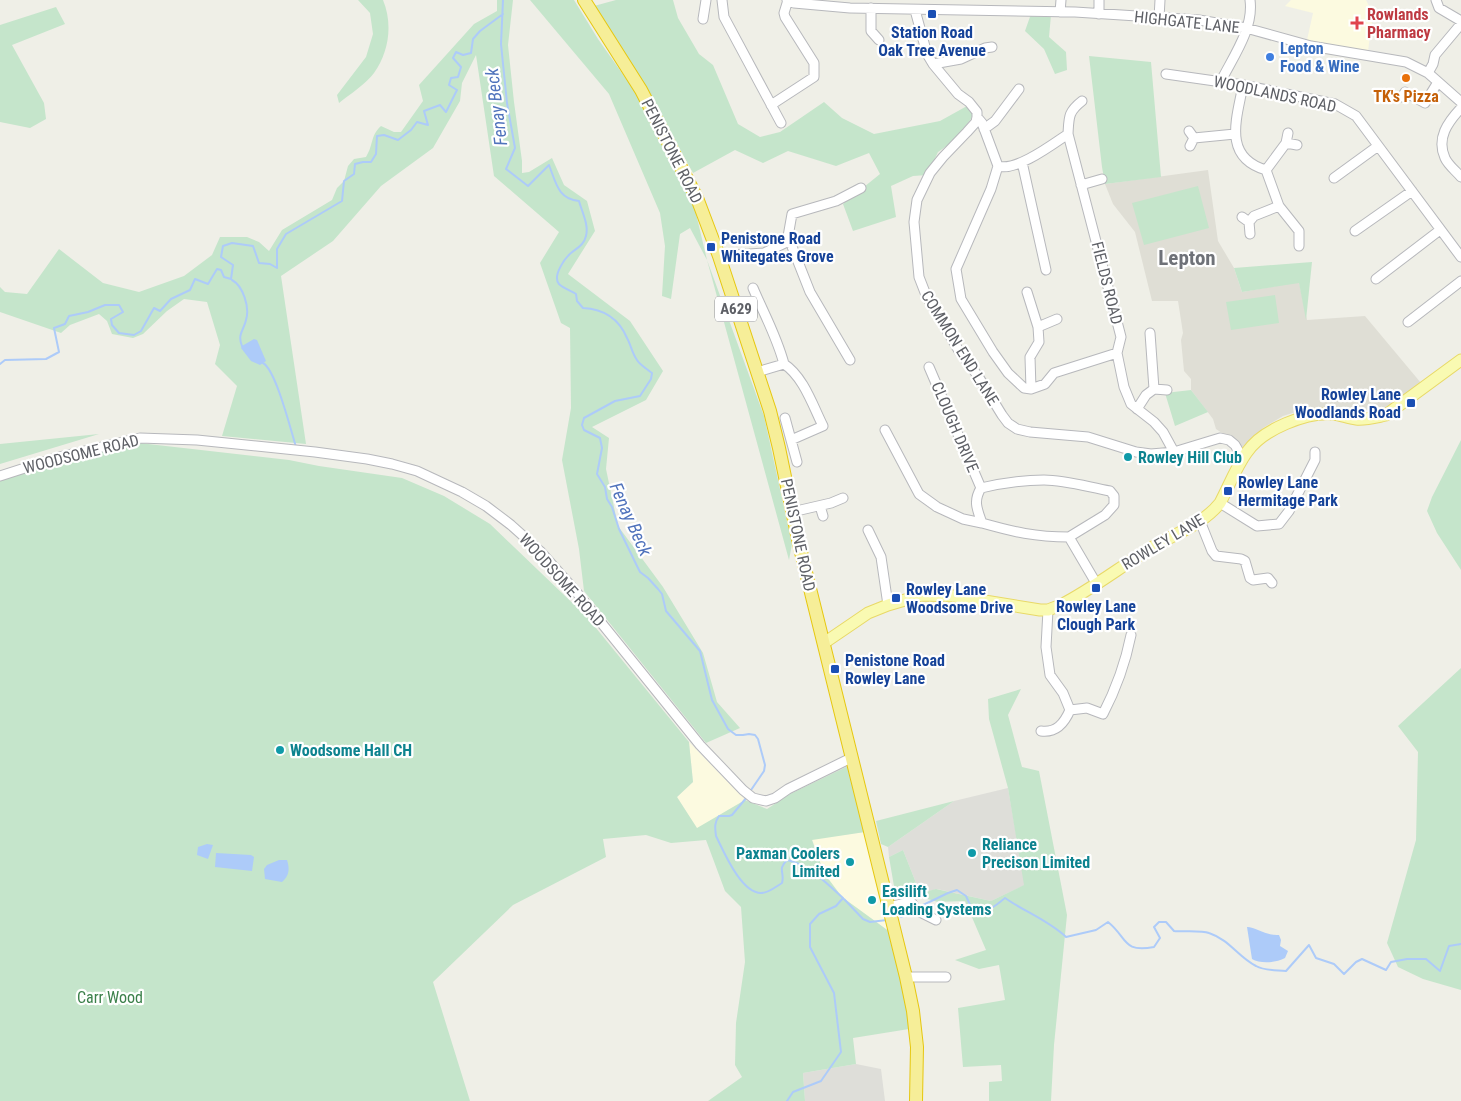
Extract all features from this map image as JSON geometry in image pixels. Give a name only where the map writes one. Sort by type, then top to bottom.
[{"type":"highway","name":"PENISTONE ROAD","points":[[584,0],[641,90],[697,198],[770,410],[792,512],[851,758],[906,977],[913,1011],[917,1048],[916,1101]]},
{"type":"main road","name":"ROWLEY LANE","points":[[1048,610],[1067,602],[1156,545],[1200,521],[1214,511],[1248,450],[1269,432],[1311,416],[1333,414],[1357,419],[1386,415],[1461,360]]},
{"type":"main road","points":[[824,643],[868,613],[922,594],[954,596],[1048,610]]},
{"type":"street","points":[[703,19],[706,0]]},
{"type":"street","points":[[722,0],[724,17],[781,123]]},
{"type":"street","points":[[772,105],[814,77],[814,63],[785,17],[784,13],[788,0]]},
{"type":"street","name":"HIGHGATE LANE","points":[[788,0],[857,4],[871,8],[1075,12],[1199,20],[1246,28],[1311,46],[1396,59],[1428,73],[1461,102]]},
{"type":"street","points":[[919,0],[917,10],[927,54],[958,94],[970,102],[977,112],[977,117],[984,129],[998,166],[991,189],[962,251],[956,270],[961,299],[993,352],[1008,373],[1024,388],[1031,389],[1045,384],[1054,373],[1117,353]]},
{"type":"street","points":[[1060,12],[1061,0]]},
{"type":"street","points":[[1099,0],[1099,14]]},
{"type":"street","points":[[1159,18],[1160,0]]},
{"type":"street","points":[[1221,81],[1244,37],[1251,10],[1250,0]]},
{"type":"street","points":[[1428,73],[1434,64],[1435,55],[1461,23],[1439,8],[1436,0]]},
{"type":"street","points":[[871,8],[871,31],[879,40]]},
{"type":"street","points":[[933,64],[961,58],[992,47]]},
{"type":"street","name":"WOODLANDS ROAD","points":[[1166,74],[1221,81],[1336,104],[1356,116],[1461,257]]},
{"type":"street","points":[[1402,97],[1405,92],[1425,103],[1438,82]]},
{"type":"street","points":[[1243,85],[1235,134],[1237,145],[1245,158],[1266,170],[1279,206],[1302,229],[1299,246]]},
{"type":"street","points":[[984,129],[995,122],[1019,90]]},
{"type":"street","points":[[998,166],[1004,168],[1022,162],[1068,134],[1070,113],[1082,101]]},
{"type":"street","points":[[1461,108],[1443,132],[1442,145],[1446,159],[1461,177]]},
{"type":"street","name":"COMMON END LANE","points":[[977,117],[976,122],[930,173],[917,200],[914,222],[919,277],[926,296],[959,351],[978,376],[1008,423],[1017,429],[1088,437],[1136,452],[1151,454],[1174,452],[1220,438],[1229,440],[1235,445],[1243,460]]},
{"type":"street","points":[[1266,170],[1286,143],[1288,133]]},
{"type":"street","name":"FIELDS ROAD","points":[[1068,134],[1120,338],[1117,353],[1124,387],[1131,404],[1137,409]]},
{"type":"street","points":[[1191,138],[1235,134]]},
{"type":"street","points":[[1286,143],[1297,145]]},
{"type":"street","points":[[1334,178],[1378,146]]},
{"type":"street","points":[[1022,162],[1046,270]]},
{"type":"street","points":[[1081,185],[1102,179]]},
{"type":"street","points":[[787,242],[792,214],[836,201],[861,188]]},
{"type":"street","points":[[1355,231],[1412,191]]},
{"type":"street","points":[[1250,234],[1246,220],[1279,206]]},
{"type":"street","points":[[1376,279],[1440,230]]},
{"type":"street","points":[[718,256],[764,253],[787,242]]},
{"type":"street","points":[[787,242],[791,244],[810,292],[850,360]]},
{"type":"street","points":[[1408,322],[1461,281]]},
{"type":"street","points":[[753,288],[773,328],[784,364],[793,370],[800,379],[823,426],[791,440]]},
{"type":"street","points":[[1031,295],[1038,327],[1039,342],[1030,356],[1031,389]]},
{"type":"street","points":[[1038,327],[1057,319]]},
{"type":"street","points":[[1153,337],[1154,389]]},
{"type":"street","points":[[757,372],[784,364]]},
{"type":"street","name":"CLOUGH DRIVE","points":[[929,367],[981,488]]},
{"type":"street","points":[[1167,390],[1154,389],[1146,395],[1137,409],[1154,422],[1163,432],[1174,452]]},
{"type":"street","points":[[785,418],[797,462]]},
{"type":"street","points":[[886,430],[919,494],[937,507],[963,519],[982,522],[1018,534],[1069,537],[1105,515],[1114,505],[1114,496],[1110,491],[1046,480],[1002,483],[981,488],[976,496],[977,509],[982,522]]},
{"type":"street","name":"WOODSOME ROAD","points":[[0,476],[98,447],[140,438],[168,438],[367,459],[392,464],[430,476],[486,506],[540,551],[578,594],[700,745],[753,798],[766,801],[775,798],[788,789],[851,758]]},
{"type":"street","points":[[1220,503],[1257,526],[1278,524],[1289,511],[1315,460],[1315,452]]},
{"type":"street","points":[[792,512],[831,504],[843,498]]},
{"type":"street","points":[[820,506],[823,516]]},
{"type":"street","points":[[1200,521],[1212,551],[1216,556],[1241,559],[1245,561],[1252,580],[1268,578],[1272,583]]},
{"type":"street","points":[[868,530],[881,557],[888,605]]},
{"type":"street","points":[[1069,537],[1096,583]]},
{"type":"street","points":[[1040,730],[1053,730],[1062,726],[1070,710],[1063,693],[1050,674],[1046,647],[1048,610]]},
{"type":"street","points":[[1070,710],[1087,708],[1103,714],[1115,692],[1126,663],[1131,635]]},
{"type":"street","points":[[889,907],[906,903],[912,904],[915,909],[936,920]]},
{"type":"street","points":[[906,977],[946,977]]},
{"type":"shaded area","points":[[1291,0],[1366,0],[1373,14],[1368,51],[1307,40],[1313,13],[1285,6]]},
{"type":"shaded area","points":[[1208,170],[1218,241],[1234,268],[1242,292],[1299,282],[1307,320],[1365,316],[1421,383],[1395,403],[1382,410],[1305,409],[1283,416],[1263,428],[1243,447],[1216,429],[1213,419],[1191,390],[1191,379],[1184,371],[1181,340],[1183,333],[1178,301],[1152,301],[1135,232],[1113,204],[1105,184]]},
{"type":"shaded area","points":[[689,742],[745,800],[697,829],[677,797],[693,782]]},
{"type":"shaded area","points":[[1008,788],[1025,885],[991,901],[937,889],[920,893],[903,850],[889,857],[888,847],[954,801]]},
{"type":"shaded area","points":[[865,832],[890,932],[839,895],[824,873],[812,839]]},
{"type":"shaded area","points":[[856,1064],[881,1069],[885,1101],[805,1101],[803,1073]]},
{"type":"green space","points":[[358,0],[383,0],[388,19],[388,38],[383,56],[371,77],[339,103],[337,95],[366,57],[373,34],[370,13]]},
{"type":"green space","points":[[497,0],[513,0],[508,45],[522,173],[529,172],[552,158],[564,185],[587,201],[595,231],[568,274],[630,321],[663,371],[646,400],[592,427],[609,438],[606,469],[618,526],[663,587],[703,653],[717,702],[740,728],[706,743],[584,591],[579,549],[562,460],[571,408],[570,328],[561,323],[540,263],[559,232],[494,176],[476,55],[462,83],[460,101],[433,148],[381,186],[333,241],[281,276],[306,444],[222,436],[237,386],[215,364],[220,345],[207,302],[184,299],[167,311],[143,334],[133,338],[112,334],[107,321],[99,314],[70,325],[61,333],[0,312],[0,287],[5,292],[27,294],[59,249],[103,283],[139,292],[184,276],[212,255],[220,237],[247,237],[259,242],[269,251],[282,230],[332,200],[337,188],[344,181],[348,166],[354,159],[366,157],[375,133],[381,126],[394,132],[401,132],[423,101],[419,85],[474,24],[497,11]]},
{"type":"green space","points":[[530,0],[574,0],[598,39],[636,93],[694,205],[707,260],[690,228],[680,234],[671,299],[662,296],[665,246],[660,213],[609,94]]},
{"type":"green space","points":[[616,0],[673,0],[678,18],[699,54],[713,65],[738,124],[760,137],[780,132],[824,102],[842,118],[874,134],[940,121],[967,106],[973,114],[955,140],[938,152],[927,175],[913,176],[891,186],[896,217],[853,231],[843,204],[880,174],[869,153],[836,166],[788,151],[763,163],[735,150],[693,173],[644,85],[594,6]]},
{"type":"green space","points":[[56,7],[65,24],[12,45],[44,103],[46,119],[30,128],[0,122],[0,25]]},
{"type":"green space","points":[[1031,14],[1051,15],[1049,37],[1066,52],[1067,70],[1055,74],[1044,49],[1025,31]]},
{"type":"green space","points":[[1089,56],[1151,62],[1161,177],[1105,184]]},
{"type":"green space","points":[[1198,186],[1209,228],[1144,245],[1132,203]]},
{"type":"green space","points":[[707,260],[764,416],[792,544],[789,560]]},
{"type":"green space","points":[[1312,262],[1306,320],[1299,283],[1242,292],[1234,268]]},
{"type":"green space","points":[[1275,295],[1279,323],[1231,330],[1226,302]]},
{"type":"green space","points":[[1191,390],[1208,412],[1175,426],[1165,393]]},
{"type":"green space","points":[[99,434],[0,464],[0,444]]},
{"type":"green space","name":"Carr Wood","points":[[113,440],[289,460],[402,478],[444,496],[490,524],[587,617],[689,742],[693,782],[677,797],[697,828],[745,800],[767,809],[790,794],[848,766],[865,832],[812,840],[824,873],[842,897],[890,932],[908,1012],[909,1029],[853,1038],[856,1064],[803,1073],[805,1101],[708,1101],[742,1077],[735,1065],[736,1023],[745,962],[741,907],[725,891],[706,840],[671,843],[646,835],[603,839],[606,857],[513,905],[433,982],[470,1101],[0,1101],[0,475]]},
{"type":"green space","points":[[1461,440],[1461,570],[1437,533],[1427,511],[1432,497]]},
{"type":"green space","points":[[1461,668],[1461,990],[1423,979],[1398,967],[1387,943],[1416,840],[1418,752],[1398,726]]},
{"type":"green space","points":[[1021,689],[1008,715],[1022,767],[1039,771],[1067,915],[1054,1045],[1051,1101],[989,1101],[989,1082],[1002,1081],[1001,1065],[963,1067],[958,1008],[1005,1000],[999,965],[979,969],[955,960],[986,950],[965,901],[938,902],[917,896],[896,898],[889,857],[903,850],[920,893],[936,889],[991,901],[1024,885],[1008,788],[989,719],[988,699]]},
{"type":"green space","points":[[954,801],[888,847],[881,844],[876,821]]},
{"type":"water","points":[[254,339],[257,340],[266,361],[260,365],[251,361],[241,348]]},
{"type":"water","points":[[207,844],[213,845],[208,859],[197,855],[198,847]]},
{"type":"water","points":[[216,853],[251,855],[254,857],[252,871],[215,867]]},
{"type":"water","points":[[279,860],[287,860],[289,869],[286,877],[282,882],[265,879],[264,869],[267,865]]},
{"type":"water","points":[[1247,927],[1279,935],[1281,940],[1280,946],[1288,951],[1285,958],[1268,962],[1259,962],[1252,959]]},
{"type":"waterway","name":"Fenay Beck","points":[[503,0],[501,44],[507,103],[515,148],[506,169],[528,186],[549,165],[556,184],[562,193],[572,200],[579,201],[586,223],[586,236],[582,244],[568,255],[558,272],[557,281],[576,294],[577,301],[583,308],[598,310],[615,320],[624,331],[637,360],[652,373],[651,379],[640,396],[615,401],[584,418],[582,425],[584,430],[600,438],[602,448],[597,474],[605,487],[607,499],[612,507],[619,529],[640,572],[662,594],[666,611],[700,651],[712,700],[728,729],[736,735],[755,735],[758,739],[765,765],[764,771],[749,793]]},
{"type":"waterway","points":[[0,364],[5,360],[46,359],[59,352],[54,328],[65,324],[69,316],[88,312],[105,305],[119,305],[123,312],[111,319],[112,325],[119,333],[134,335],[141,331],[154,308],[160,311],[171,299],[190,290],[195,279],[208,284],[217,269],[221,270],[224,277],[231,279],[233,265],[221,257],[223,246],[232,243],[253,246],[259,263],[270,264],[277,268],[277,249],[286,234],[342,201],[344,181],[354,174],[355,164],[371,162],[376,154],[377,136],[384,135],[398,140],[411,130],[417,122],[428,125],[424,111],[440,105],[446,112],[457,90],[449,85],[451,78],[458,77],[461,67],[453,58],[456,52],[463,55],[471,53],[473,39],[480,31],[503,14]]},
{"type":"waterway","points":[[232,280],[245,297],[247,309],[241,335],[242,346]]},
{"type":"waterway","points":[[263,363],[268,368],[278,388],[296,447]]},
{"type":"waterway","points":[[747,797],[732,815],[719,816],[715,828],[716,836],[728,861],[740,879],[754,891],[761,893],[769,891],[782,883],[782,866],[787,860],[810,870],[843,898],[836,906],[819,914],[810,924],[810,947],[834,993],[841,1052],[821,1081],[793,1092],[787,1101]]},
{"type":"waterway","points":[[919,907],[957,890],[966,896],[971,907],[982,910],[990,909],[1005,898],[1052,926],[1066,937],[1096,930],[1108,922],[1126,943],[1136,948],[1154,947],[1160,938],[1154,927],[1159,922],[1166,922],[1174,931],[1202,932],[1216,936],[1244,958],[1259,968],[1267,970],[1286,971],[1309,945],[1316,958],[1334,964],[1344,974],[1356,962],[1362,959],[1386,970],[1391,962],[1407,959],[1426,959],[1440,971],[1449,946],[1461,944]]},
{"type":"waterway","points":[[844,899],[863,919],[870,922],[887,920]]},
{"type":"waterway","points":[[901,917],[913,911]]},
{"type":"place","name":"Station Road Oak Tree Avenue","points":[[932,14]]},
{"type":"place","name":"Rowlands Pharmacy","points":[[1357,23]]},
{"type":"place","name":"Lepton Food & Wine","points":[[1270,57]]},
{"type":"place","name":"TK's Pizza","points":[[1406,78]]},
{"type":"place","name":"Penistone Road Whitegates Grove","points":[[711,247]]},
{"type":"place","name":"Rowley Lane Woodlands Road","points":[[1411,403]]},
{"type":"place","name":"Rowley Hill Club","points":[[1128,457]]},
{"type":"place","name":"Rowley Lane Hermitage Park","points":[[1228,491]]},
{"type":"place","name":"Rowley Lane Clough Park","points":[[1096,588]]},
{"type":"place","name":"Rowley Lane Woodsome Drive","points":[[896,598]]},
{"type":"place","name":"Penistone Road Rowley Lane","points":[[835,669]]},
{"type":"place","name":"Woodsome Hall CH","points":[[280,750]]},
{"type":"place","name":"Reliance Precison Limited","points":[[972,853]]},
{"type":"place","name":"Paxman Coolers Limited","points":[[850,862]]},
{"type":"place","name":"Easilift Loading Systems","points":[[872,900]]},
{"type":"district","name":"Lepton","points":[[1187,258]]}]
